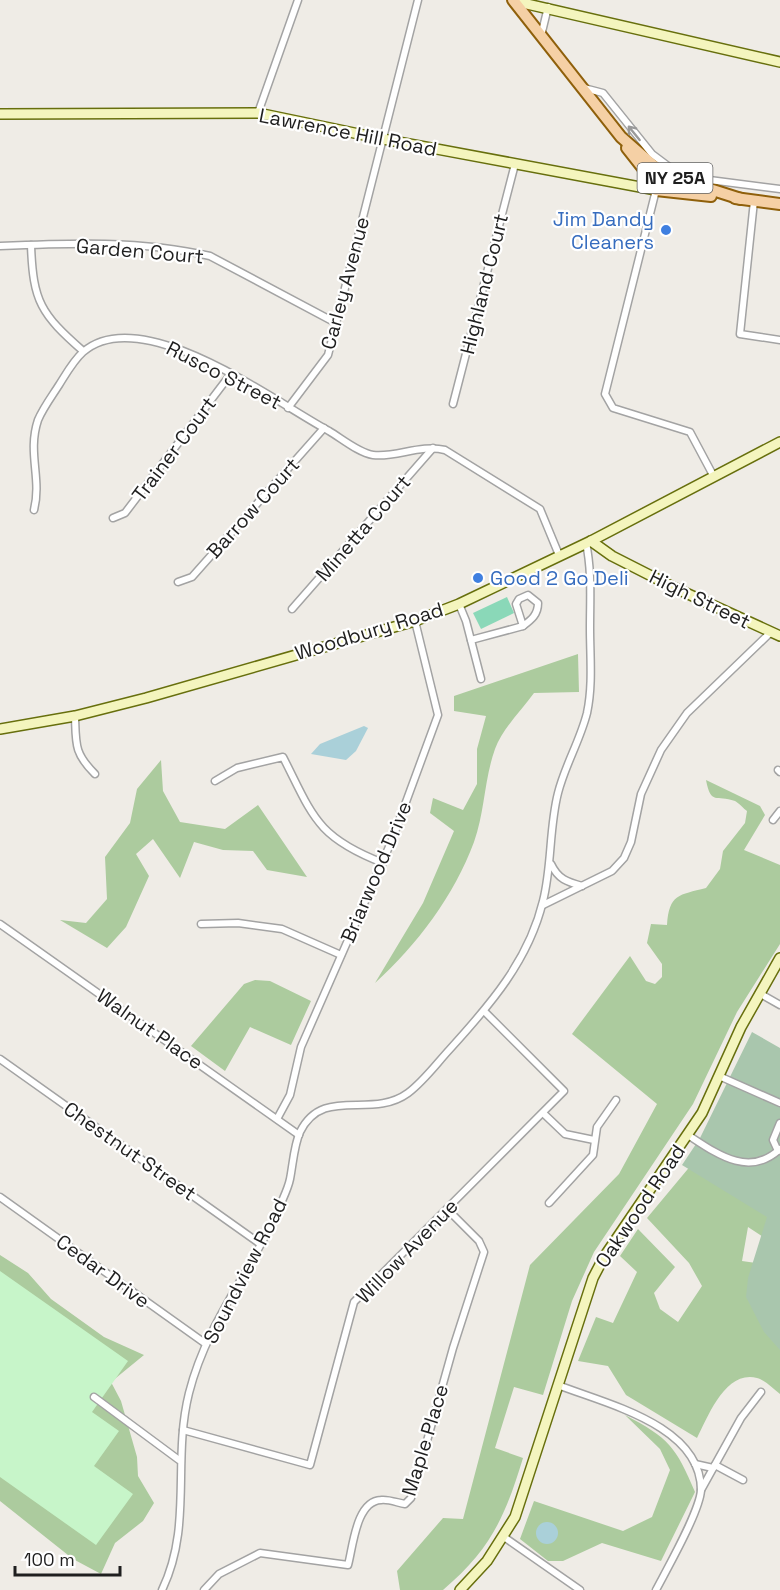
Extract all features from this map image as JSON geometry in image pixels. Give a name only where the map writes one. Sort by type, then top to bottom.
[{"type":"main road","points":[[514,0],[780,62]]},
{"type":"main road","name":"NY 25A","points":[[514,0],[541,38],[621,137],[653,181],[656,190],[780,204]]},
{"type":"main road","name":"Lawrence Hill Road","points":[[0,114],[258,112],[383,139],[656,190]]},
{"type":"main road","name":"NY 25A","points":[[621,137],[653,165],[672,177],[741,199]]},
{"type":"main road","name":"Woodbury Road","points":[[0,729],[75,716],[415,621],[459,604],[588,542],[780,442]]},
{"type":"main road","name":"High Street","points":[[588,542],[675,588],[780,636]]},
{"type":"main road","name":"Oakwood Road","points":[[460,1590],[504,1537],[523,1499],[584,1300],[603,1257],[688,1135],[759,993],[780,958]]},
{"type":"street","points":[[258,112],[298,0]]},
{"type":"street","name":"Carley Avenue","points":[[288,408],[328,355],[418,0]]},
{"type":"street","points":[[541,38],[548,7]]},
{"type":"street","points":[[581,87],[603,93],[652,154],[672,169],[694,178],[780,189]]},
{"type":"street","name":"Highland Court","points":[[453,404],[515,164]]},
{"type":"street","points":[[656,190],[605,394],[613,408],[690,432],[714,477]]},
{"type":"street","points":[[754,201],[740,334],[780,340]]},
{"type":"street","points":[[31,245],[34,289],[41,307],[51,321],[83,351],[39,417],[34,433],[32,441],[37,484],[34,510]]},
{"type":"street","name":"Garden Court","points":[[0,246],[119,245],[191,251],[210,256],[336,323]]},
{"type":"street","name":"Rusco Street","points":[[83,351],[112,340],[145,338],[186,351],[288,408]]},
{"type":"street","name":"Trainer Court","points":[[113,518],[125,513],[230,375]]},
{"type":"street","points":[[288,408],[373,455],[434,447],[445,450],[540,509],[559,555]]},
{"type":"street","name":"Barrow Court","points":[[178,582],[192,577],[324,428]]},
{"type":"street","name":"Minetta Court","points":[[292,609],[434,447]]},
{"type":"street","name":"Soundview Road","points":[[162,1590],[176,1558],[180,1536],[179,1460],[189,1395],[206,1344],[224,1304],[259,1244],[289,1184],[299,1135],[313,1114],[322,1109],[333,1105],[375,1106],[407,1093],[484,1011],[522,958],[543,905],[551,863],[557,795],[587,712],[590,685],[591,598],[588,542]]},
{"type":"street","points":[[471,640],[522,626],[531,620],[538,609],[537,603],[528,595],[519,599],[516,604],[522,626]]},
{"type":"street","points":[[459,604],[481,679]]},
{"type":"street","name":"Briarwood Drive","points":[[277,1119],[290,1095],[301,1047],[383,863],[438,715],[415,621]]},
{"type":"street","points":[[543,905],[612,871],[624,858],[631,842],[641,794],[650,773],[687,713],[770,633]]},
{"type":"street","points":[[75,716],[76,746],[80,759],[95,774]]},
{"type":"street","points":[[215,781],[237,768],[283,757],[304,804],[320,825],[340,842],[383,863]]},
{"type":"street","points":[[773,820],[780,811]]},
{"type":"street","points":[[551,863],[555,874],[567,882],[583,886]]},
{"type":"street","points":[[201,924],[238,923],[282,929],[341,955]]},
{"type":"street","name":"Walnut Place","points":[[0,924],[299,1135]]},
{"type":"street","points":[[759,993],[780,1005]]},
{"type":"street","name":"Willow Avenue","points":[[183,1430],[310,1465],[354,1302],[564,1090],[484,1011]]},
{"type":"street","name":"Chestnut Street","points":[[0,1059],[259,1244]]},
{"type":"street","points":[[719,1076],[780,1103]]},
{"type":"street","points":[[549,1203],[593,1155],[597,1127],[616,1100]]},
{"type":"street","points":[[543,1113],[565,1134],[594,1140]]},
{"type":"street","points":[[688,1135],[736,1163],[759,1162],[779,1150],[773,1140],[780,1123]]},
{"type":"street","name":"Cedar Drive","points":[[0,1197],[206,1344]]},
{"type":"street","name":"Maple Place","points":[[204,1590],[219,1574],[260,1553],[348,1565],[361,1517],[370,1503],[381,1500],[405,1504],[411,1498],[453,1348],[484,1252],[479,1241],[447,1209]]},
{"type":"street","points":[[558,1385],[650,1420],[674,1437],[690,1454],[695,1464],[701,1491]]},
{"type":"street","points":[[656,1590],[701,1491],[741,1418],[761,1392]]},
{"type":"street","points":[[94,1397],[179,1460]]},
{"type":"street","points":[[695,1464],[714,1467],[743,1480]]},
{"type":"street","points":[[504,1537],[580,1590]]},
{"type":"green space","points":[[507,597],[514,613],[481,629],[473,613]]},
{"type":"green space","points":[[578,654],[579,692],[534,693],[502,734],[491,761],[480,819],[466,862],[445,900],[420,936],[375,983],[423,903],[454,831],[430,813],[433,798],[463,810],[477,784],[477,749],[486,716],[454,711],[454,696]]},
{"type":"green space","points":[[161,760],[163,791],[180,822],[225,829],[258,805],[307,877],[267,870],[253,851],[223,850],[194,842],[180,878],[153,839],[136,854],[149,876],[126,927],[107,948],[60,920],[86,923],[107,899],[105,857],[130,823],[137,789]]},
{"type":"green space","points":[[706,780],[760,806],[765,815],[744,850],[780,865],[780,944],[737,1012],[693,1104],[594,1252],[572,1301],[543,1395],[514,1387],[495,1448],[523,1458],[510,1498],[494,1531],[473,1560],[443,1590],[400,1590],[397,1571],[443,1518],[463,1519],[530,1265],[619,1174],[657,1104],[572,1034],[630,956],[646,981],[655,984],[662,977],[662,964],[647,943],[651,924],[667,925],[670,907],[677,897],[706,888],[720,869],[723,851],[745,823],[747,811],[735,801],[712,796]]},
{"type":"green space","points":[[255,980],[270,981],[311,1001],[291,1045],[250,1027],[225,1071],[191,1046],[244,984]]},
{"type":"green space","points":[[752,1032],[780,1048],[780,1350],[764,1332],[746,1297],[748,1278],[767,1217],[682,1165],[700,1138]]},
{"type":"green space","points":[[692,1164],[780,1220],[768,1240],[748,1227],[742,1261],[763,1264],[780,1324],[780,1394],[757,1378],[746,1377],[736,1381],[719,1397],[697,1438],[626,1395],[608,1366],[578,1361],[596,1317],[613,1323],[637,1272],[620,1256],[638,1229],[675,1267],[654,1293],[660,1309],[678,1322],[702,1286],[689,1263],[647,1218]]},
{"type":"green space","points":[[0,1255],[28,1273],[51,1299],[104,1337],[144,1355],[111,1382],[121,1401],[137,1457],[138,1476],[154,1503],[143,1521],[115,1543],[101,1574],[73,1559],[0,1501]]},
{"type":"green space","points":[[0,1271],[128,1361],[92,1412],[119,1431],[94,1466],[133,1494],[96,1545],[0,1477]]},
{"type":"green space","points":[[625,1415],[652,1430],[669,1445],[682,1464],[695,1492],[661,1561],[602,1543],[563,1561],[548,1561],[520,1539],[534,1501],[623,1531],[652,1517],[670,1470],[660,1449]]},
{"type":"water","points":[[364,726],[368,728],[356,751],[346,760],[311,754],[320,744]]},
{"type":"water","points":[[547,1522],[555,1525],[558,1533],[555,1541],[547,1544],[539,1541],[536,1533],[539,1525]]},
{"type":"place","name":"Jim Dandy Cleaners","points":[[666,230]]},
{"type":"place","name":"Good 2 Go Deli","points":[[478,578]]}]
